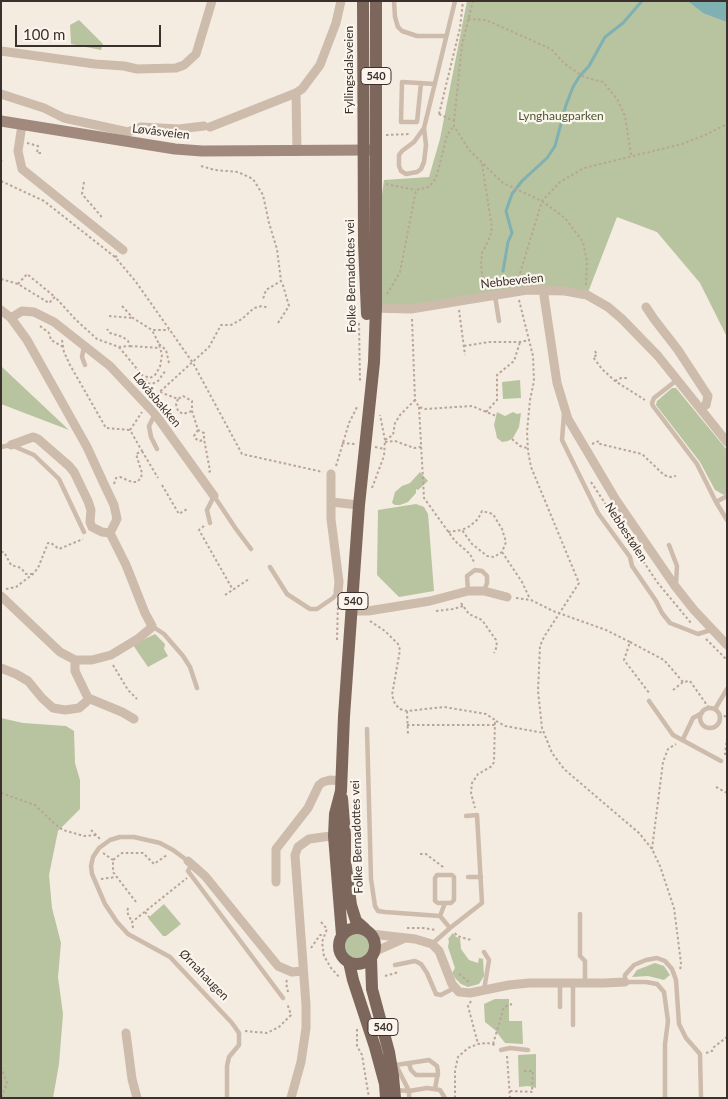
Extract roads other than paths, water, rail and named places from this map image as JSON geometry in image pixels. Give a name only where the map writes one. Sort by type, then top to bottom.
[{"type":"main road","name":"Fyllingsdalsveien","points":[[363,1],[363,144]]},
{"type":"main road","name":"540","points":[[376,1],[376,150]]},
{"type":"main road","name":"Løvåsveien","points":[[1,121],[202,151],[297,151],[363,144],[376,150]]},
{"type":"main road","name":"Folke Bernadottes vei","points":[[363,144],[364,244],[372,308]]},
{"type":"main road","name":"Folke Bernadottes vei","points":[[368,932],[356,921],[351,905],[345,860],[335,814],[341,786],[359,505],[373,410],[372,308],[376,150]]},
{"type":"main road","name":"Folke Bernadottes vei","points":[[340,835],[342,935]]},
{"type":"main road","points":[[342,935],[353,928],[368,932]]},
{"type":"main road","name":"540","points":[[368,932],[375,943],[370,968],[372,990],[389,1052],[390,1092]]},
{"type":"main road","name":"540","points":[[342,935],[339,948],[342,956],[349,962],[353,980],[390,1092]]},
{"type":"main road","points":[[349,962],[361,964],[373,955]]},
{"type":"street","points":[[1,50],[137,69],[176,68],[184,65],[196,54],[212,1]]},
{"type":"street","name":"Løvåsveien","points":[[1,94],[80,122],[128,132],[141,127],[179,129],[207,126],[296,93],[302,89],[320,66],[336,22],[341,1]]},
{"type":"street","points":[[296,93],[297,151]]},
{"type":"street","points":[[22,125],[18,151],[22,169],[123,250]]},
{"type":"street","name":"Nebbeveien","points":[[372,308],[411,309],[494,294],[543,289],[587,295],[608,307],[622,319],[658,356],[727,442]]},
{"type":"street","name":"Nebbestølen","points":[[543,289],[557,383],[564,409],[616,500],[675,586],[711,630],[727,645]]},
{"type":"street","points":[[646,307],[678,350],[708,396],[706,405],[701,408]]},
{"type":"street","points":[[1,310],[11,318],[27,340],[87,447],[109,494],[117,519],[110,532]]},
{"type":"street","name":"Løvåsbakken","points":[[11,318],[22,311],[34,312],[65,329],[110,366],[155,414],[214,496]]},
{"type":"street","points":[[11,445],[33,437],[38,439],[69,466],[74,472],[88,501],[91,510],[90,522],[92,527],[102,532],[110,532]]},
{"type":"street","points":[[331,474],[330,502],[339,582],[338,592]]},
{"type":"street","points":[[330,502],[359,505]]},
{"type":"street","points":[[1,596],[60,652],[74,660],[92,660],[110,655],[139,638],[152,626],[110,532]]},
{"type":"street","points":[[352,611],[368,611],[422,602],[468,591],[484,591],[506,597]]},
{"type":"street","points":[[74,660],[75,671],[88,698],[134,719]]},
{"type":"street","points":[[1,668],[28,681],[53,708],[65,710],[79,708],[88,701],[88,698]]},
{"type":"street","name":"Folke Bernadottes vei","points":[[276,882],[276,849],[308,808],[319,785],[330,780],[341,786]]},
{"type":"street","points":[[291,1098],[306,1035],[306,1004],[295,855],[298,847],[308,839],[340,835]]},
{"type":"street","points":[[190,863],[205,876],[278,966],[292,972],[303,970]]},
{"type":"street","points":[[368,932],[423,940],[432,944],[439,951],[454,988],[459,992],[470,993],[513,984],[625,982]]},
{"type":"street","points":[[373,955],[407,938]]},
{"type":"street","points":[[126,1033],[132,1079],[137,1098]]},
{"type":"lane","points":[[394,1],[395,18],[398,27],[402,31],[417,36],[446,36]]},
{"type":"lane","points":[[424,128],[414,142],[402,150],[399,156],[399,166],[406,174],[417,172],[421,169],[424,162],[426,145],[424,128],[455,1]]},
{"type":"lane","points":[[421,83],[416,122],[401,122],[402,82],[421,83],[435,84]]},
{"type":"lane","points":[[132,142],[134,129]]},
{"type":"lane","points":[[494,294],[499,321]]},
{"type":"lane","points":[[84,345],[82,357],[85,365]]},
{"type":"lane","points":[[678,380],[654,398],[652,403],[697,464],[727,520]]},
{"type":"lane","name":"Nebbestølen","points":[[564,409],[562,440],[598,513],[630,557],[632,566],[662,613],[670,623],[698,634],[711,630]]},
{"type":"lane","points":[[155,414],[149,426],[157,449]]},
{"type":"lane","points":[[1,447],[11,445],[34,455],[59,479],[84,532]]},
{"type":"lane","points":[[210,523],[207,510],[214,496]]},
{"type":"lane","name":"Løvåsbakken","points":[[214,496],[251,549]]},
{"type":"lane","points":[[716,502],[727,496]]},
{"type":"lane","points":[[669,546],[677,566],[675,586]]},
{"type":"lane","points":[[270,567],[287,594],[310,609],[317,609],[333,598],[338,592]]},
{"type":"lane","points":[[468,591],[467,576],[472,571],[479,570],[487,576],[484,591]]},
{"type":"lane","points":[[152,626],[164,634],[183,656],[190,667],[197,688]]},
{"type":"lane","points":[[715,709],[727,689]]},
{"type":"lane","points":[[649,701],[673,735],[721,761]]},
{"type":"lane","points":[[683,739],[693,718],[709,708],[715,709],[719,714],[718,724],[710,728],[702,722],[702,713]]},
{"type":"lane","name":"Folke Bernadottes vei","points":[[367,729],[371,879],[375,906],[378,910],[385,912],[440,916]]},
{"type":"lane","points":[[432,944],[482,904],[477,816],[466,816]]},
{"type":"lane","name":"Ørnahaugen","points":[[190,863],[160,843],[134,837],[120,837],[98,848],[91,866],[94,879],[105,904],[128,934],[170,957],[238,1031],[239,1045],[229,1057],[226,1066],[227,1098]]},
{"type":"lane","points":[[190,863],[188,871],[190,875],[283,998]]},
{"type":"lane","points":[[436,875],[452,875],[454,877],[454,900],[451,903],[445,903],[438,903],[436,901],[436,875]]},
{"type":"lane","points":[[468,877],[481,877]]},
{"type":"lane","points":[[445,903],[440,916],[450,928]]},
{"type":"lane","points":[[580,914],[580,956],[585,961],[585,984]]},
{"type":"lane","points":[[484,952],[489,960],[484,990]]},
{"type":"lane","points":[[665,1098],[665,1044],[668,1021],[664,992],[657,984],[625,982],[626,975],[634,965],[657,958],[670,965],[676,980],[679,1024],[686,1038],[700,1054],[701,1098]]},
{"type":"lane","points":[[395,965],[415,961],[421,964],[436,994],[441,995],[454,988]]},
{"type":"lane","points":[[560,983],[560,1007]]},
{"type":"lane","points":[[573,983],[574,1025]]},
{"type":"lane","points":[[501,1050],[510,1048],[528,1050]]},
{"type":"lane","points":[[389,1052],[409,1091],[409,1098]]},
{"type":"lane","points":[[396,1065],[429,1060],[437,1066],[438,1075],[435,1089]]},
{"type":"lane","points":[[409,1064],[411,1070],[416,1075],[438,1075]]},
{"type":"lane","points":[[390,1092],[427,1088],[440,1090],[445,1098]]},
{"type":"water","points":[[688,1],[727,1],[727,22],[703,13]]},
{"type":"waterway","points":[[503,271],[508,242],[512,233],[506,211],[512,194],[522,181],[547,158],[555,146],[573,87],[589,66],[605,37],[623,23],[642,1]]},
{"type":"park label","name":"Lynghaugparken","points":[[561,116]]}]
